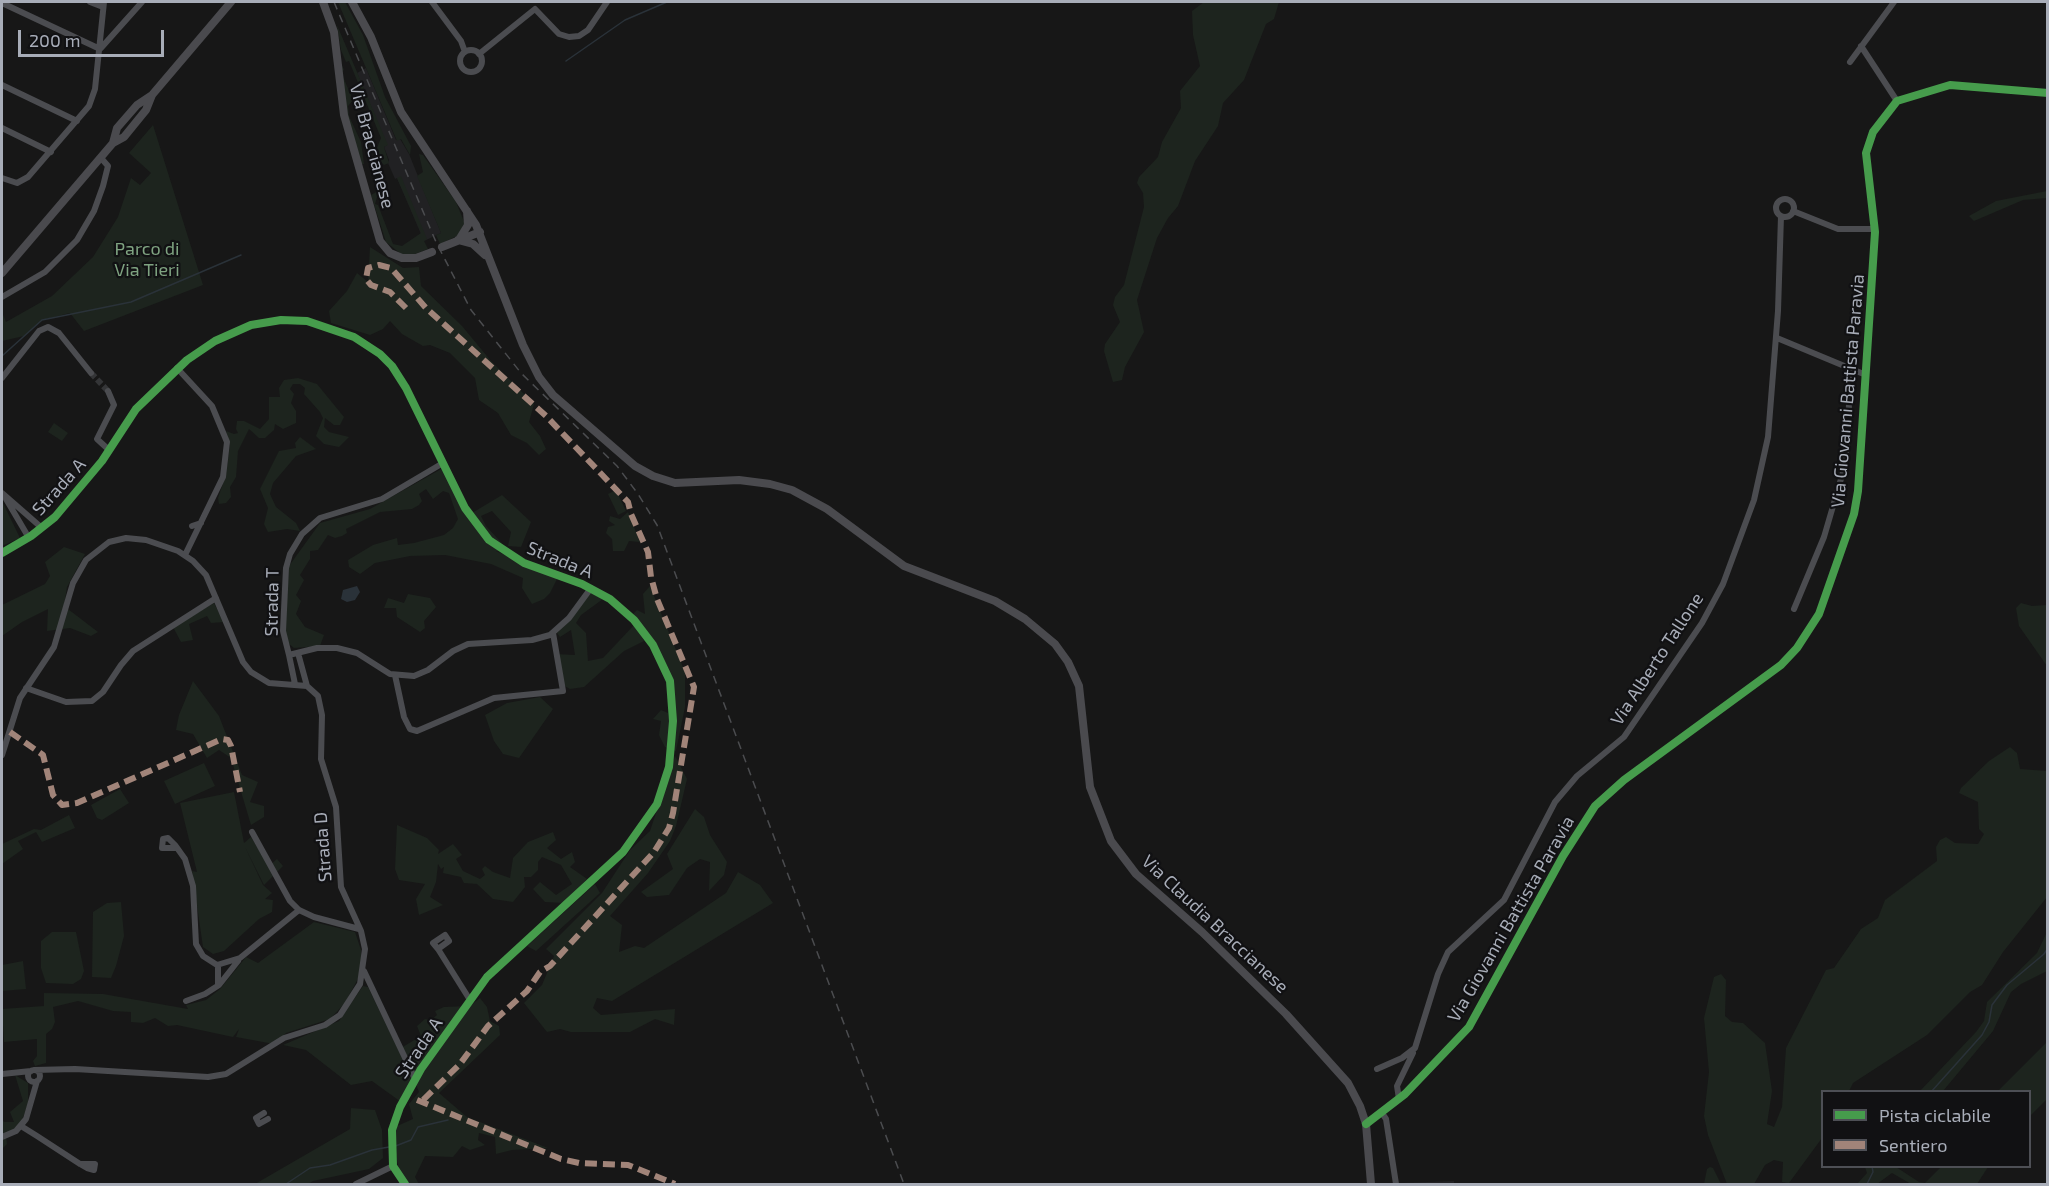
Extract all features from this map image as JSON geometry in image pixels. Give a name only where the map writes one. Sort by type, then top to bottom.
[{"type":"main road","points":[[2,273],[113,143],[124,137],[143,113],[152,95],[231,2]]},
{"type":"main road","name":"Via Braccianese","points":[[323,2],[334,32],[344,115],[380,241],[390,254],[402,258],[416,258],[432,252]]},
{"type":"main road","points":[[352,2],[371,37],[401,112],[467,208],[480,232],[490,261]]},
{"type":"main road","points":[[113,143],[117,128],[136,105],[152,95]]},
{"type":"main road","points":[[458,240],[468,225],[467,208]]},
{"type":"main road","points":[[442,247],[480,232]]},
{"type":"main road","points":[[458,240],[473,244],[490,261]]},
{"type":"main road","name":"Via Claudia Braccianese","points":[[490,261],[523,345],[545,386],[635,466],[653,476],[675,483],[739,480],[770,483],[792,490],[827,509],[904,566],[976,592],[1010,609],[1047,636],[1068,662],[1077,679],[1081,694],[1090,787],[1105,828],[1120,855],[1144,883],[1202,932],[1316,1044],[1348,1083],[1366,1124],[1371,1185]]},
{"type":"street","points":[[2,178],[16,183],[28,177],[77,121],[94,96],[103,4],[90,2]]},
{"type":"street","points":[[100,49],[142,2]]},
{"type":"street","points":[[432,2],[461,41],[465,52]]},
{"type":"street","points":[[479,54],[536,9],[559,34],[569,37],[579,36],[588,30],[607,2]]},
{"type":"street","points":[[1850,62],[1894,2]]},
{"type":"street","points":[[2,3],[100,49]]},
{"type":"street","points":[[1861,46],[1897,101],[1954,85],[2048,93]]},
{"type":"street","points":[[471,50],[479,54],[481,64],[476,70],[469,72],[461,65],[460,58],[465,52],[471,50]]},
{"type":"street","points":[[2,85],[77,121]]},
{"type":"street","name":"Via Giovanni Battista Paravia","points":[[1366,1124],[1399,1100],[1445,1054],[1475,1018],[1563,856],[1595,806],[1624,780],[1781,665],[1810,630],[1821,609],[1854,514],[1858,490],[1875,229],[1866,153],[1874,132],[1897,101]]},
{"type":"street","points":[[136,105],[143,113]]},
{"type":"street","points":[[2,128],[51,152]]},
{"type":"street","points":[[117,128],[124,137]]},
{"type":"street","points":[[2,297],[45,272],[82,233],[94,212],[106,177],[108,165],[101,158]]},
{"type":"street","points":[[1782,199],[1791,202],[1793,211],[1788,216],[1781,216],[1776,207],[1782,199]]},
{"type":"street","points":[[1793,211],[1838,229],[1875,229]]},
{"type":"street","name":"Via Alberto Tallone","points":[[1399,1100],[1397,1086],[1415,1048],[1438,974],[1448,952],[1504,900],[1555,802],[1577,776],[1624,737],[1711,608],[1739,545],[1762,469],[1770,424],[1777,338],[1781,216]]},
{"type":"street","name":"Strada A","points":[[2,553],[34,534],[81,488],[136,409],[177,368],[215,341],[259,323],[297,320],[336,330],[362,342],[392,366],[406,388],[470,516],[493,544],[524,563],[591,588],[618,604],[634,620],[666,669],[672,692],[673,721],[666,779],[651,814],[629,845],[511,952],[470,1000],[415,1080],[396,1114],[390,1147],[393,1166],[405,1185]]},
{"type":"street","points":[[2,379],[39,330],[48,327],[59,333],[91,373]]},
{"type":"street","points":[[1777,338],[1866,375]]},
{"type":"street","points":[[177,368],[212,406],[226,442],[223,477],[185,555]]},
{"type":"street","points":[[1794,609],[1824,537],[1843,472],[1848,437],[1850,369]]},
{"type":"street","points":[[108,391],[114,405],[97,439],[109,450]]},
{"type":"street","name":"Strada T","points":[[296,684],[283,631],[286,568],[290,554],[302,534],[320,518],[382,499],[443,463]]},
{"type":"street","points":[[3,494],[13,500],[30,519],[34,534]]},
{"type":"street","points":[[3,494],[21,526],[34,534]]},
{"type":"street","points":[[17,519],[23,518],[24,513]]},
{"type":"street","points":[[192,526],[201,523]]},
{"type":"street","points":[[2,755],[26,688],[54,647],[80,568],[98,549],[119,539],[139,538],[162,544],[185,555],[203,572],[248,670],[266,682],[307,686]]},
{"type":"street","points":[[554,633],[563,691],[494,698],[418,731],[410,729],[404,717],[395,675],[409,676],[424,673],[453,651],[468,644],[532,640],[554,633],[569,618],[591,588]]},
{"type":"street","points":[[26,688],[66,702],[92,701],[103,692],[120,664],[133,651],[216,598]]},
{"type":"street","name":"Strada T","points":[[289,655],[326,647],[345,649],[357,653],[380,669],[395,675]]},
{"type":"street","name":"Strada T","points":[[298,653],[307,686]]},
{"type":"street","name":"Strada D","points":[[38,1080],[49,1072],[65,1070],[202,1077],[226,1074],[284,1038],[335,1019],[351,1001],[364,970],[365,948],[341,887],[336,807],[320,755],[322,710],[318,696],[307,686]]},
{"type":"street","points":[[252,832],[290,901],[299,910],[314,917],[359,928]]},
{"type":"street","points":[[177,848],[185,859],[194,886],[196,944],[203,956],[218,964],[240,958]]},
{"type":"street","points":[[186,1001],[206,994],[217,986],[240,958],[299,910]]},
{"type":"street","points":[[438,949],[470,1000]]},
{"type":"street","points":[[218,964],[222,978]]},
{"type":"street","name":"Strada D","points":[[364,970],[415,1080]]},
{"type":"street","points":[[1377,1069],[1402,1059],[1415,1048]]},
{"type":"street","name":"Strada D","points":[[2,1074],[30,1075],[65,1070]]},
{"type":"street","points":[[2,1137],[11,1134],[21,1126],[30,1107],[39,1074],[30,1075]]},
{"type":"street","points":[[30,1075],[38,1080]]},
{"type":"street","points":[[30,1075],[32,1095]]},
{"type":"street","points":[[1382,1113],[1386,1119],[1396,1185]]},
{"type":"street","points":[[21,1126],[80,1164]]},
{"type":"street","points":[[356,1185],[393,1166]]},
{"type":"shaded area","points":[[366,68],[396,140],[400,139],[409,154],[441,233],[424,241],[397,178],[395,179],[388,163],[384,147],[387,145],[357,73]]},
{"type":"shaded area","points":[[357,586],[360,592],[355,600],[347,602],[341,599],[343,590]]},
{"type":"shaded area","points":[[1454,1181],[1454,1184],[1374,1184]]},
{"type":"green space","points":[[338,2],[345,2],[363,35],[385,97],[411,146],[410,155],[401,139],[397,141]]},
{"type":"green space","points":[[1204,2],[1279,2],[1274,19],[1266,24],[1244,80],[1223,103],[1218,126],[1195,161],[1178,206],[1157,238],[1137,300],[1144,332],[1125,367],[1122,380],[1113,382],[1104,351],[1105,344],[1120,322],[1113,305],[1115,297],[1124,285],[1144,207],[1143,193],[1137,183],[1139,177],[1158,157],[1162,142],[1181,108],[1180,91],[1200,66],[1193,35],[1192,11]]},
{"type":"green space","points":[[337,25],[388,145],[384,147],[389,163],[384,165],[379,160],[379,151],[376,150],[381,138],[349,61],[346,62],[341,50]]},
{"type":"green space","points":[[339,58],[344,70],[341,72],[353,100],[348,106],[349,116],[361,142],[364,164],[361,164],[346,116]]},
{"type":"green space","name":"Parco di Via Tieri","points":[[153,125],[203,285],[84,331],[70,313],[42,320],[24,336],[2,341],[2,312],[6,322],[52,296],[93,257],[118,217],[131,178],[140,185],[151,173],[129,153]]},
{"type":"green space","points":[[419,154],[423,155],[456,202],[465,224],[459,235],[440,244],[436,235],[441,233],[417,176],[423,172]]},
{"type":"green space","points":[[401,176],[427,239],[424,241],[428,249],[415,254],[401,254],[386,242],[371,195],[378,191],[381,197],[377,197],[375,204],[378,205],[393,244],[402,246],[421,233],[397,178]]},
{"type":"green space","points":[[2047,191],[2047,198],[2023,200],[1974,221],[1969,216],[1996,201]]},
{"type":"green space","points":[[370,247],[403,268],[419,267],[421,286],[462,326],[491,361],[534,404],[529,422],[540,436],[546,449],[539,455],[527,443],[511,435],[498,413],[479,400],[475,378],[450,353],[430,345],[423,346],[402,334],[390,321],[383,329],[370,335],[331,323],[329,311],[347,291],[357,273],[368,282]]},
{"type":"green space","points":[[298,378],[317,384],[344,417],[340,425],[334,425],[325,418],[324,427],[329,432],[349,437],[339,447],[324,444],[316,436],[323,418],[320,412],[304,394],[305,388],[300,384],[293,384],[290,389],[294,394],[291,403],[296,411],[296,423],[283,429],[275,424],[274,430],[265,438],[259,438],[249,429],[238,451],[236,477],[230,487],[231,497],[226,503],[219,504],[218,498],[226,475],[230,445],[226,431],[238,433],[237,421],[244,421],[260,429],[269,419],[269,397],[280,397],[279,388],[284,380]]},
{"type":"green space","points":[[54,423],[68,433],[62,441],[48,432]]},
{"type":"green space","points":[[300,437],[316,449],[296,456],[273,483],[270,494],[276,507],[296,523],[300,531],[287,529],[268,532],[264,524],[268,508],[260,489],[279,451],[296,448],[295,443]]},
{"type":"green space","points":[[443,468],[467,516],[502,495],[531,522],[521,547],[508,546],[511,532],[492,511],[481,516],[486,526],[510,552],[496,551],[558,577],[550,593],[544,599],[532,604],[522,588],[523,578],[491,564],[445,555],[410,556],[375,563],[360,574],[349,567],[348,560],[373,545],[397,538],[398,545],[414,543],[444,535],[453,528],[458,519],[449,493],[443,491],[433,499],[426,489],[419,494],[422,501],[412,509],[380,512],[346,529],[347,533],[342,536],[335,538],[328,535],[318,550],[310,551],[310,559],[300,575],[304,580],[296,595],[301,601],[296,614],[305,627],[324,635],[320,646],[294,648],[288,643],[285,628],[289,566],[320,523],[370,509]]},
{"type":"green space","points":[[616,490],[626,511],[618,515],[608,494]]},
{"type":"green space","points":[[2,501],[20,538],[2,546]]},
{"type":"green space","points":[[628,512],[640,542],[629,541],[624,551],[613,551],[612,539],[606,533],[608,527],[615,525],[609,521],[610,516],[620,519]]},
{"type":"green space","points":[[64,547],[85,554],[67,587],[64,606],[98,632],[91,636],[70,628],[47,631],[48,609],[22,622],[2,636],[2,605],[45,584],[50,576],[45,562]]},
{"type":"green space","points":[[650,586],[685,672],[685,707],[676,751],[665,747],[659,735],[661,721],[653,719],[661,710],[668,713],[671,730],[676,729],[671,679],[633,614],[637,610],[645,614],[643,594]]},
{"type":"green space","points":[[590,592],[603,599],[581,615],[576,623],[586,633],[588,661],[603,658],[635,624],[644,641],[624,651],[584,687],[570,689],[561,684],[555,654],[575,655],[571,630],[560,637],[557,633]]},
{"type":"green space","points":[[408,594],[430,598],[436,607],[424,621],[425,628],[420,632],[397,617],[396,608],[384,608],[388,598],[404,603]]},
{"type":"green space","points":[[214,603],[224,622],[211,623],[207,616],[189,624],[193,640],[181,642],[173,627]]},
{"type":"green space","points":[[2021,603],[2032,606],[2047,605],[2047,666],[2019,626],[2016,608]]},
{"type":"green space","points":[[193,681],[219,716],[242,775],[258,782],[250,802],[264,806],[264,817],[251,825],[231,758],[219,750],[207,758],[193,734],[176,730],[179,715]]},
{"type":"green space","points":[[540,697],[553,709],[519,758],[503,754],[494,741],[485,715],[507,703]]},
{"type":"green space","points":[[2010,747],[2017,753],[2020,769],[2047,771],[2047,897],[2003,952],[1982,985],[1970,992],[1927,1035],[1853,1083],[1850,1090],[1821,1090],[1821,1139],[1789,1183],[1782,1182],[1783,1162],[1774,1160],[1765,1165],[1754,1184],[1727,1184],[1708,1135],[1704,1116],[1709,1072],[1704,1018],[1714,977],[1721,974],[1726,980],[1725,1016],[1732,1022],[1743,1023],[1765,1043],[1772,1091],[1767,1124],[1774,1127],[1782,1107],[1786,1048],[1826,970],[1834,968],[1861,929],[1878,918],[1885,900],[1937,861],[1936,847],[1940,840],[1946,837],[1955,843],[1978,844],[1984,834],[1979,829],[1978,802],[1959,793],[1961,788],[1989,761]]},
{"type":"green space","points":[[675,756],[687,779],[676,826],[670,841],[648,873],[610,916],[622,925],[619,952],[635,946],[644,948],[726,893],[738,872],[760,885],[773,903],[612,1001],[597,998],[593,1008],[601,1015],[675,1009],[674,1025],[655,1019],[630,1032],[571,1032],[560,1029],[547,1032],[524,1003],[542,985],[554,956],[546,949],[602,893],[630,850],[650,831]]},
{"type":"green space","points":[[204,763],[215,786],[175,804],[164,781]]},
{"type":"green space","points":[[120,789],[129,803],[102,820],[97,818],[91,805]]},
{"type":"green space","points":[[234,792],[244,843],[251,837],[269,866],[277,859],[283,866],[264,885],[245,847],[263,885],[272,893],[265,899],[273,900],[272,912],[259,919],[224,951],[213,954],[203,947],[192,871],[197,872],[180,803]]},
{"type":"green space","points":[[695,809],[704,817],[710,835],[727,862],[724,875],[709,891],[710,862],[700,859],[687,868],[669,895],[647,897],[641,892],[673,869],[667,854]]},
{"type":"green space","points":[[69,815],[75,828],[42,842],[36,832],[18,841],[23,849],[2,864],[2,844],[34,829],[41,830]]},
{"type":"green space","points":[[397,825],[427,838],[439,850],[438,854],[453,844],[462,855],[456,859],[463,871],[480,879],[485,875],[482,869],[485,866],[493,872],[510,878],[513,858],[528,842],[553,832],[556,840],[547,848],[561,859],[572,852],[575,862],[570,867],[587,879],[564,903],[545,902],[533,889],[540,882],[556,895],[572,884],[561,865],[542,857],[538,862],[538,870],[531,877],[524,877],[525,887],[513,902],[493,899],[477,884],[464,883],[461,877],[443,873],[444,867],[441,869],[438,864],[436,882],[430,897],[443,905],[419,915],[416,899],[425,884],[399,880],[395,869]]},
{"type":"green space","points":[[595,884],[600,893],[536,951],[527,946]]},
{"type":"green space","points":[[121,902],[124,936],[116,966],[111,978],[92,977],[93,912],[107,903]]},
{"type":"green space","points":[[314,922],[355,932],[361,950],[361,973],[345,1003],[330,1019],[286,1033],[274,1044],[236,1037],[239,1029],[233,1037],[177,1025],[168,1026],[155,1018],[143,1023],[131,1022],[131,1012],[113,1011],[78,1001],[53,1007],[55,1022],[46,1034],[46,1063],[35,1066],[33,1061],[37,1056],[37,1039],[4,1042],[2,1009],[44,1006],[44,993],[103,994],[188,1009],[186,1005],[206,1000],[220,989],[246,957],[258,963]]},
{"type":"green space","points":[[52,932],[76,932],[84,971],[81,979],[73,984],[46,983],[41,968],[41,941]]},
{"type":"green space","points":[[2047,932],[2047,971],[2021,984],[2011,992],[1993,1031],[1944,1090],[1921,1090],[1976,1032],[1984,1021],[1987,1002],[2037,953]]},
{"type":"green space","points":[[23,961],[26,989],[2,991],[2,965]]},
{"type":"green space","points":[[363,986],[368,987],[414,1082],[401,1102],[372,1081],[351,1085],[306,1050],[283,1045],[339,1021]]},
{"type":"green space","points":[[480,998],[487,1007],[490,1021],[499,1026],[500,1035],[439,1093],[467,1117],[548,1148],[512,1150],[496,1154],[495,1137],[479,1133],[478,1140],[485,1145],[470,1150],[462,1146],[453,1157],[425,1156],[415,1177],[419,1184],[408,1184],[399,1171],[393,1139],[397,1126],[413,1119],[409,1104],[419,1092],[401,1048],[421,1036],[417,1026],[425,1019],[431,1020],[437,1015],[435,1011],[444,1007],[470,1006]]},
{"type":"green space","points":[[2047,1042],[2047,1099],[2031,1115],[2031,1090],[1999,1090]]},
{"type":"green space","points":[[15,1075],[28,1083],[28,1104],[21,1123],[6,1137],[7,1144],[3,1148],[2,1119],[4,1122],[14,1122],[10,1112],[23,1101]]},
{"type":"green space","points":[[351,1108],[375,1110],[382,1130],[383,1158],[369,1169],[308,1184],[255,1184],[350,1129]]},
{"type":"green space","points":[[1713,1168],[1721,1184],[1704,1184],[1707,1169]]},
{"type":"green space","points":[[1865,1168],[1898,1168],[1919,1182],[1925,1183],[1940,1168],[1987,1168],[1977,1184],[1911,1184],[1892,1173],[1877,1184],[1857,1184],[1867,1173]]},
{"type":"waterway","points":[[566,61],[625,20],[667,2]]},
{"type":"waterway","points":[[2,356],[42,320],[131,302],[241,255]]},
{"type":"waterway","points":[[1933,1090],[1982,1035],[1989,1022],[1992,1005],[2007,985],[2048,948]]},
{"type":"waterway","points":[[393,1147],[411,1140],[418,1127],[448,1120]]},
{"type":"waterway","points":[[286,1184],[310,1168],[330,1165],[372,1150],[389,1147]]},
{"type":"waterway","points":[[1867,1184],[1873,1172],[1872,1168]]},
{"type":"tunnel","points":[[91,373],[108,391]]},
{"type":"railway","points":[[334,2],[436,242],[471,310],[521,373],[617,466],[657,525],[904,1184]]},
{"type":"marked path","points":[[406,308],[390,292],[371,285],[366,279],[368,268],[379,265],[391,268],[426,308],[546,416],[628,502],[648,552],[657,599],[694,687],[673,813],[669,828],[654,852],[550,966],[540,972],[527,991],[488,1026],[460,1064],[421,1102]]},
{"type":"marked path","points":[[10,732],[43,755],[53,795],[62,805],[77,803],[222,739],[228,740],[231,746],[240,792]]},
{"type":"marked path","points":[[417,1100],[561,1159],[579,1163],[628,1165],[675,1184]]},
{"type":"cycle path","points":[[1366,1124],[1405,1094],[1469,1027],[1563,856],[1595,806],[1624,780],[1781,665],[1797,648],[1819,614],[1854,514],[1858,491],[1875,232],[1866,153],[1873,132],[1897,101],[1950,85],[2048,93]]},
{"type":"cycle path","points":[[2,553],[31,536],[55,517],[102,461],[136,409],[187,360],[215,341],[251,325],[281,320],[307,321],[354,337],[380,354],[392,366],[406,388],[465,508],[489,540],[524,563],[582,584],[610,599],[634,620],[653,645],[670,681],[673,721],[669,767],[657,804],[623,852],[487,977],[421,1069],[400,1107],[392,1130],[393,1166],[405,1184]]}]
